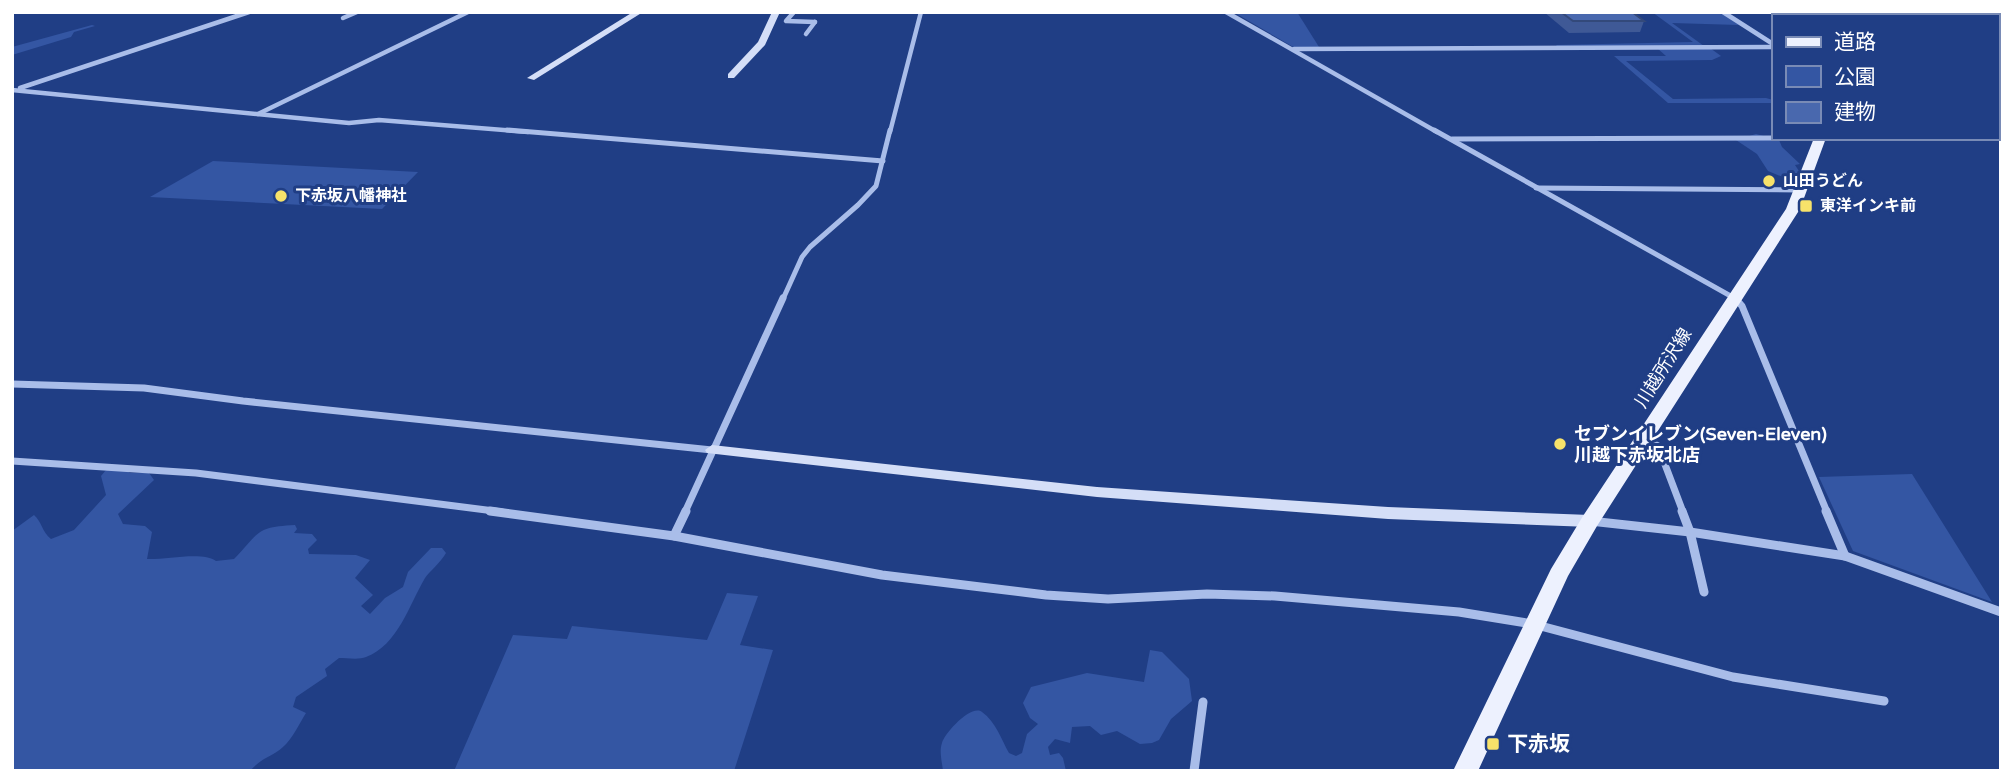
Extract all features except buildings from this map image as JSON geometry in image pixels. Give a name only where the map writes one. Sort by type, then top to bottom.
[{"type":"main road","name":"川越所沢線","points":[[1465,771],[1533,624],[1590,521],[1792,211],[1819,140]]},
{"type":"street","points":[[14,90],[249,12]]},
{"type":"street","points":[[343,18],[357,12]]},
{"type":"street","points":[[257,114],[468,12]]},
{"type":"street","points":[[531,78],[639,12]]},
{"type":"street","points":[[786,21],[794,12]]},
{"type":"street","points":[[811,22],[819,12]]},
{"type":"street","points":[[674,536],[802,257],[817,238],[868,197],[876,187],[921,12]]},
{"type":"street","points":[[1226,12],[1734,297],[1742,306],[1845,556]]},
{"type":"street","points":[[1723,12],[1772,45]]},
{"type":"street","points":[[731,76],[762,43],[774,16],[786,21],[815,22],[806,34]]},
{"type":"street","points":[[1294,49],[1772,46]]},
{"type":"street","points":[[14,90],[349,123],[379,120],[883,161]]},
{"type":"street","points":[[1450,139],[1772,138]]},
{"type":"street","points":[[1536,188],[1801,190]]},
{"type":"street","points":[[12,384],[144,388],[243,401],[1097,492],[1388,513],[1590,521],[1690,532],[1845,556],[2001,612]]},
{"type":"street","points":[[1643,439],[1658,446],[1690,532],[1704,592]]},
{"type":"street","points":[[12,461],[89,464],[247,479],[674,536],[882,575],[1046,595],[1108,599],[1207,594],[1373,602],[1533,624],[1733,677],[1884,701]]},
{"type":"street","points":[[1195,771],[1203,702]]},
{"type":"green space","points":[[1297,12],[1319,47],[1295,48],[1235,13]]},
{"type":"green space","points":[[1652,12],[1720,12],[1739,25],[1672,23],[1704,46],[1556,45],[1693,42]]},
{"type":"green space","points":[[95,26],[74,32],[71,37],[12,55],[12,47]]},
{"type":"green space","points":[[1657,48],[1710,48],[1721,56],[1712,60],[1626,61],[1673,99],[1766,98],[1772,100],[1772,103],[1668,103],[1614,56],[1666,56]]},
{"type":"green space","points":[[1756,134],[1779,140],[1782,147],[1800,164],[1795,165],[1801,174],[1795,182],[1768,171],[1757,154],[1736,140]]},
{"type":"green space","points":[[213,161],[418,172],[382,209],[150,197]]},
{"type":"green space","points":[[123,469],[130,473],[149,473],[154,480],[118,514],[123,524],[145,526],[152,532],[147,559],[193,556],[216,561],[234,559],[259,533],[295,525],[297,529],[294,533],[312,534],[317,540],[308,549],[309,554],[356,555],[370,560],[355,578],[373,595],[361,606],[370,614],[385,598],[403,587],[408,572],[431,548],[442,548],[446,553],[425,578],[395,634],[377,651],[363,658],[339,658],[325,669],[327,676],[296,697],[293,707],[306,713],[290,739],[250,771],[12,771],[12,531],[34,515],[51,539],[74,530],[106,495],[101,476],[106,470]]},
{"type":"green space","points":[[1912,474],[1992,602],[1853,551],[1819,477]]},
{"type":"green space","points":[[727,593],[758,596],[740,645],[773,650],[734,771],[454,771],[513,635],[567,639],[572,626],[707,640]]},
{"type":"green space","points":[[1150,650],[1162,652],[1189,679],[1192,701],[1171,719],[1159,740],[1140,744],[1117,731],[1101,735],[1090,726],[1072,727],[1070,743],[1055,739],[1048,747],[1050,755],[1059,753],[1063,758],[1066,771],[943,771],[942,743],[965,716],[972,712],[982,712],[995,726],[1009,753],[1016,756],[1022,753],[1027,734],[1038,724],[1030,718],[1023,703],[1031,687],[1087,673],[1144,682]]},
{"type":"place","name":"山田うどん","points":[[1769,181]]},
{"type":"place","name":"下赤坂八幡神社","points":[[281,196]]},
{"type":"place","name":"東洋インキ前","points":[[1806,206]]},
{"type":"place","name":"セブンイレブン(Seven-Eleven) 川越下赤坂北店","points":[[1560,444]]},
{"type":"place","name":"下赤坂","points":[[1493,744]]}]
